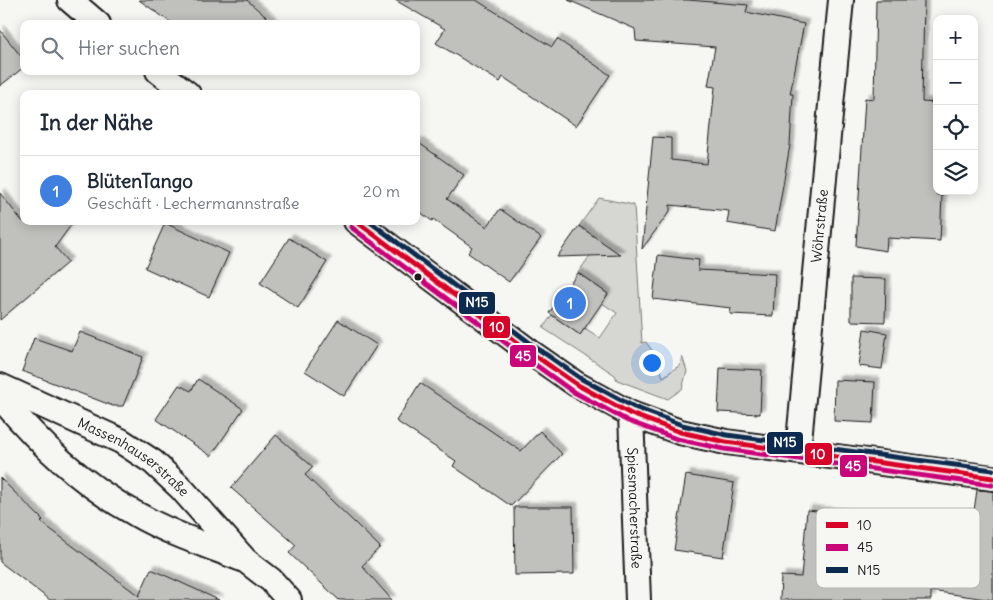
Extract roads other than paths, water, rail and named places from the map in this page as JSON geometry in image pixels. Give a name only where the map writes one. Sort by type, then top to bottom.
[{"type":"street","points":[[70,0],[93,20]]},
{"type":"street","name":"Wöhrstraße","points":[[798,451],[841,0]]},
{"type":"street","points":[[163,75],[183,90]]},
{"type":"street","points":[[361,225],[530,352],[576,384],[631,414],[680,432],[726,442],[993,478]]},
{"type":"street","name":"Massenhauserstraße","points":[[0,386],[121,441],[153,462],[182,488],[245,560],[271,580],[289,600]]},
{"type":"street","name":"Massenhauserstraße","points":[[0,397],[31,433],[62,463],[98,491],[136,514],[178,534],[245,560]]},
{"type":"street","name":"Spiesmacherstraße","points":[[631,414],[638,600]]},
{"type":"place","name":"BlütenTango","points":[[570,303]]}]
